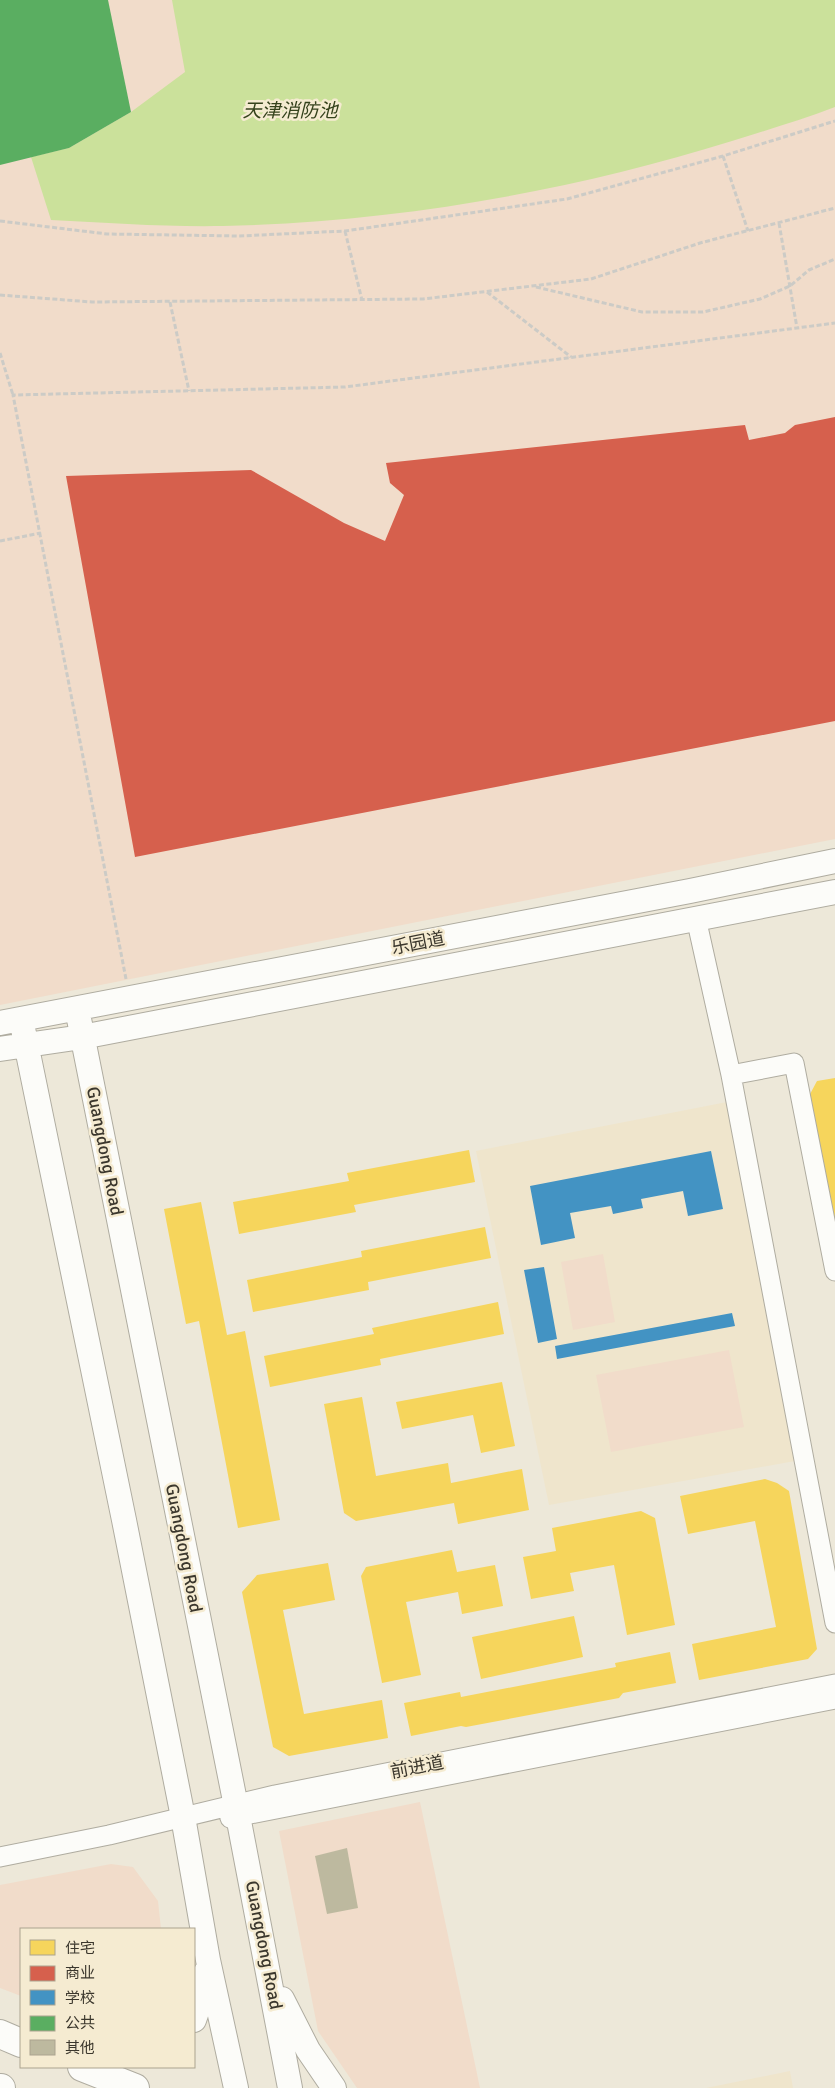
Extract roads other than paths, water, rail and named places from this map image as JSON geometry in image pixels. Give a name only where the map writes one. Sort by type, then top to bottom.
[{"type":"highway","points":[[0,2034],[20,2043]]},
{"type":"highway","points":[[85,2068],[135,2088]]},
{"type":"main road","name":"乐园道","points":[[10,1021],[690,891],[835,861]]},
{"type":"main road","points":[[690,891],[696,918]]},
{"type":"main road","name":"乐园道","points":[[0,1049],[82,1037],[835,892]]},
{"type":"main road","name":"Guangdong Road","points":[[77,1009],[269,1972],[290,2088]]},
{"type":"main road","points":[[10,1021],[27,1046],[184,1822],[208,1960],[236,2088]]},
{"type":"main road","points":[[195,2017],[200,2003],[208,1960]]},
{"type":"main road","points":[[269,1972],[308,2050],[334,2088]]},
{"type":"street","points":[[696,918],[731,1075],[835,1623]]},
{"type":"street","points":[[731,1075],[794,1063],[835,1271]]},
{"type":"street","name":"前进道","points":[[237,1810],[275,1794],[835,1684]]},
{"type":"street","name":"前进道","points":[[0,1858],[237,1810],[835,1699]]},
{"type":"water","name":"天津消防池","points":[[172,0],[835,0],[835,107],[732,141],[607,175],[544,189],[416,211],[288,223],[223,226],[51,220],[31,157],[69,148],[131,112],[185,72]]}]
